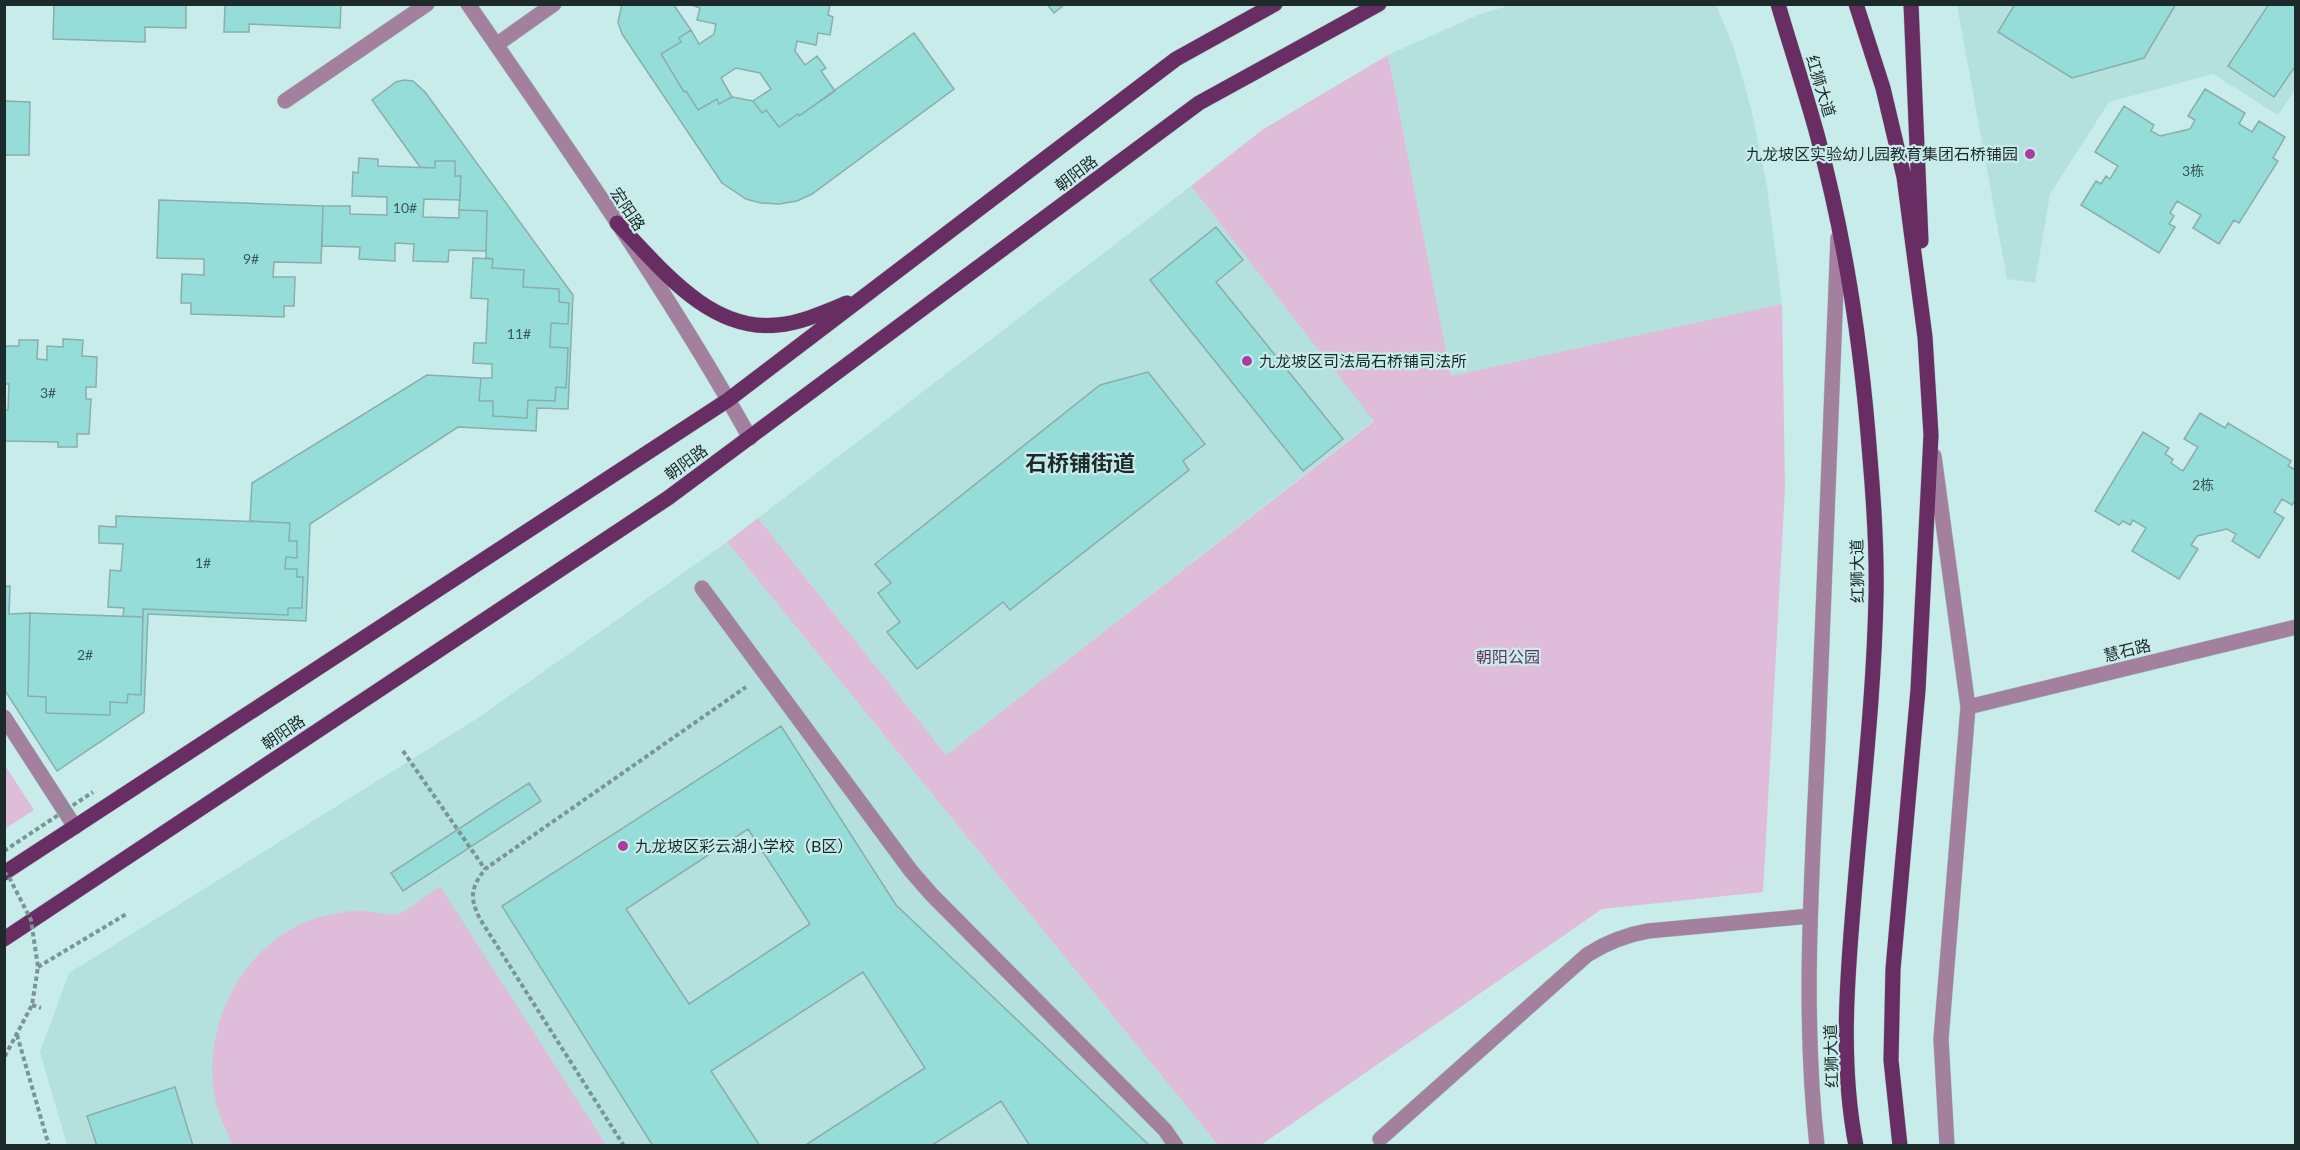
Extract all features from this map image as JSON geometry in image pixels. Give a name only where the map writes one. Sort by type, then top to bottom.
[{"type":"main road","name":"朝阳路","points":[[6,870],[728,400],[1176,59],[1275,4]]},
{"type":"main road","name":"朝阳路","points":[[4,939],[668,498],[1198,104],[1379,4]]},
{"type":"main road","name":"红狮大道","points":[[1778,4],[1818,138],[1838,226],[1857,328],[1874,498],[1876,595],[1871,691],[1848,971],[1846,1059],[1856,1146]]},
{"type":"main road","points":[[1856,4],[1883,88],[1904,177],[1926,337]]},
{"type":"main road","points":[[1900,1146],[1891,1060],[1893,969],[1918,690],[1931,435],[1911,4]]},
{"type":"main road","points":[[617,224],[686,293],[709,308],[742,322],[759,326],[798,321],[861,298]]},
{"type":"street","points":[[285,101],[427,4]]},
{"type":"street","name":"宏阳路","points":[[468,4],[617,224],[750,438]]},
{"type":"street","points":[[496,45],[554,4]]},
{"type":"street","points":[[1817,1146],[1812,1101],[1808,966],[1830,478],[1838,226]]},
{"type":"street","points":[[1931,435],[1968,707],[1941,1039],[1947,1146]]},
{"type":"street","points":[[702,588],[911,871],[932,895],[1165,1130],[1176,1146]]},
{"type":"street","name":"慧石路","points":[[1968,707],[2295,627]]},
{"type":"street","points":[[4,717],[75,827]]},
{"type":"street","points":[[1380,1140],[1587,955],[1608,941],[1627,934],[1648,931],[1810,916]]},
{"type":"path","points":[[624,1146],[480,919],[474,907],[472,894],[476,881],[485,869],[766,673]]},
{"type":"path","points":[[403,751],[485,869]]},
{"type":"path","points":[[4,851],[93,792]]},
{"type":"path","points":[[4,1058],[32,1005],[38,968],[31,920],[6,870]]},
{"type":"path","points":[[38,968],[128,913]]},
{"type":"path","points":[[32,1005],[41,1008]]},
{"type":"path","points":[[18,1035],[49,1146]]},
{"type":"shaded area","points":[[1510,5],[1716,5],[1733,45],[1751,108],[1767,186],[1782,304],[1451,377],[1388,55],[1478,15]]},
{"type":"shaded area","name":"九龙坡区实验幼儿园教育集团石桥铺园","points":[[1957,5],[2295,5],[2295,90],[2278,115],[2213,74],[2109,102],[2050,194],[2035,283],[2007,279]]},
{"type":"shaded area","points":[[1191,186],[1374,420],[946,755],[758,518]]},
{"type":"shaded area","name":"九龙坡区彩云湖小学校（B区）","points":[[727,542],[1218,1145],[67,1145],[40,1052],[69,973],[475,720]]},
{"type":"green space","name":"朝阳公园","points":[[1388,55],[1451,376],[1782,304],[1785,488],[1763,892],[1602,909],[1261,1145],[1218,1145],[727,542],[758,518],[946,755],[1374,421],[1191,186],[1262,130]]},
{"type":"green space","points":[[4,764],[34,810],[6,828],[4,828]]},
{"type":"green space","points":[[440,886],[606,1145],[233,1145],[216,1103],[212,1075],[214,1046],[221,1018],[232,991],[248,967],[267,946],[290,930],[317,918],[354,911],[398,914]]},
{"type":"building","points":[[54,4],[186,4],[186,28],[145,27],[145,42],[53,39]]},
{"type":"building","points":[[225,4],[341,4],[340,28],[249,24],[249,32],[224,32]]},
{"type":"building","points":[[622,4],[673,4],[691,30],[679,38],[681,42],[661,54],[698,110],[717,99],[719,104],[732,97],[753,101],[762,113],[766,110],[779,127],[798,114],[799,116],[914,33],[954,89],[812,194],[797,201],[779,204],[761,203],[746,199],[722,183],[622,34],[618,22]]},
{"type":"building","points":[[689,4],[830,4],[828,15],[833,17],[830,35],[818,33],[816,45],[797,41],[795,51],[805,65],[817,56],[826,68],[821,71],[835,91],[779,127],[766,110],[762,113],[753,101],[771,89],[760,73],[736,68],[721,78],[732,97],[719,104],[717,99],[698,110],[661,54],[681,42],[679,38],[691,30],[699,44],[714,34],[716,24],[697,20],[700,8]]},
{"type":"building","points":[[1047,4],[1065,4],[1054,13]]},
{"type":"building","points":[[2015,4],[2176,4],[2144,58],[2072,78],[1998,32]]},
{"type":"building","points":[[2269,4],[2296,4],[2296,65],[2274,97],[2228,66]]},
{"type":"building","points":[[413,81],[425,92],[573,295],[568,409],[537,408],[536,431],[458,427],[310,524],[306,621],[148,614],[144,712],[57,771],[4,689],[4,586],[10,586],[9,614],[30,613],[28,696],[46,697],[46,713],[110,715],[110,702],[127,703],[128,694],[141,695],[143,609],[288,615],[288,608],[302,608],[303,577],[297,577],[297,569],[285,569],[286,557],[297,558],[297,541],[289,541],[290,523],[250,521],[252,483],[427,375],[481,378],[479,401],[493,401],[493,416],[527,418],[528,400],[555,401],[556,387],[566,388],[568,348],[550,347],[551,323],[568,324],[569,303],[559,302],[559,289],[523,287],[524,270],[492,268],[493,259],[486,258],[487,211],[459,210],[461,176],[455,176],[455,161],[435,161],[435,168],[420,167],[372,100],[396,82]]},
{"type":"building","points":[[2205,89],[2245,113],[2239,124],[2252,132],[2259,121],[2285,137],[2273,158],[2278,161],[2239,223],[2234,220],[2219,244],[2193,228],[2201,215],[2177,201],[2170,213],[2174,216],[2169,224],[2175,227],[2159,253],[2081,205],[2096,181],[2101,184],[2106,176],[2110,179],[2118,166],[2095,152],[2124,106],[2154,125],[2151,131],[2160,136],[2190,129],[2195,120],[2188,116]]},
{"type":"building","points":[[4,101],[30,102],[29,155],[4,155]]},
{"type":"building","points":[[359,158],[378,159],[378,166],[435,168],[435,161],[455,161],[455,176],[461,176],[460,200],[424,199],[423,217],[459,218],[459,210],[487,211],[486,251],[449,250],[448,262],[413,261],[414,244],[395,243],[395,261],[359,259],[360,247],[322,246],[323,206],[350,206],[350,214],[387,215],[387,197],[352,196],[353,172],[358,173]]},
{"type":"building","points":[[159,200],[323,206],[321,263],[274,262],[273,277],[295,277],[294,306],[284,306],[284,317],[191,314],[191,303],[181,303],[182,274],[204,275],[204,259],[157,258]]},
{"type":"building","name":"九龙坡区司法局石桥铺司法所","points":[[1216,227],[1243,260],[1216,282],[1343,439],[1303,471],[1150,280]]},
{"type":"building","points":[[473,258],[493,259],[492,268],[524,270],[523,287],[559,289],[559,302],[569,303],[568,324],[551,323],[550,347],[568,348],[566,388],[556,387],[555,401],[528,400],[527,418],[493,416],[493,401],[479,401],[481,378],[492,378],[492,364],[473,363],[474,343],[486,343],[488,299],[471,298]]},
{"type":"building","points":[[63,339],[83,340],[82,356],[97,357],[96,387],[86,387],[86,399],[91,399],[89,434],[77,434],[77,447],[58,447],[58,442],[4,441],[4,410],[8,410],[9,384],[4,384],[4,346],[19,346],[19,340],[38,340],[37,359],[47,360],[47,346],[63,347]]},
{"type":"building","points":[[1148,372],[1205,444],[1183,461],[1189,470],[1010,610],[1003,602],[917,669],[887,632],[900,622],[878,593],[891,583],[875,564],[1100,385]]},
{"type":"building","points":[[2200,413],[2225,428],[2228,423],[2291,461],[2288,466],[2296,470],[2296,499],[2292,505],[2282,499],[2274,512],[2284,518],[2259,558],[2232,541],[2236,534],[2227,529],[2197,536],[2191,545],[2198,549],[2179,579],[2132,551],[2146,528],[2133,520],[2130,525],[2123,521],[2119,525],[2095,511],[2143,432],[2169,448],[2165,454],[2173,459],[2171,463],[2183,471],[2198,447],[2184,439]]},
{"type":"building","points":[[116,516],[290,523],[289,541],[297,541],[297,558],[286,557],[285,569],[297,569],[297,577],[303,577],[302,608],[288,608],[288,615],[143,609],[143,617],[123,616],[124,608],[108,607],[110,570],[121,571],[123,544],[99,543],[99,526],[116,527]]},
{"type":"building","points":[[30,613],[143,617],[141,695],[128,694],[127,703],[110,702],[110,715],[46,713],[46,697],[28,696]]},
{"type":"building","points":[[781,726],[896,905],[1150,1146],[1030,1146],[1001,1101],[931,1146],[804,1146],[925,1068],[863,972],[711,1071],[760,1146],[653,1146],[502,906]],"holes":[[[748,829],[810,924],[689,1004],[626,909]]]},
{"type":"building","points":[[529,783],[541,801],[403,891],[391,873]]},
{"type":"building","points":[[175,1087],[193,1146],[97,1146],[87,1116]]},
{"type":"place","name":"九龙坡区实验幼儿园教育集团石桥铺园","points":[[2030,154]]},
{"type":"place","name":"九龙坡区司法局石桥铺司法所","points":[[1247,361]]},
{"type":"place","name":"九龙坡区彩云湖小学校（B区）","points":[[623,846]]},
{"type":"district","name":"石桥铺街道","points":[[1080,463]]}]
